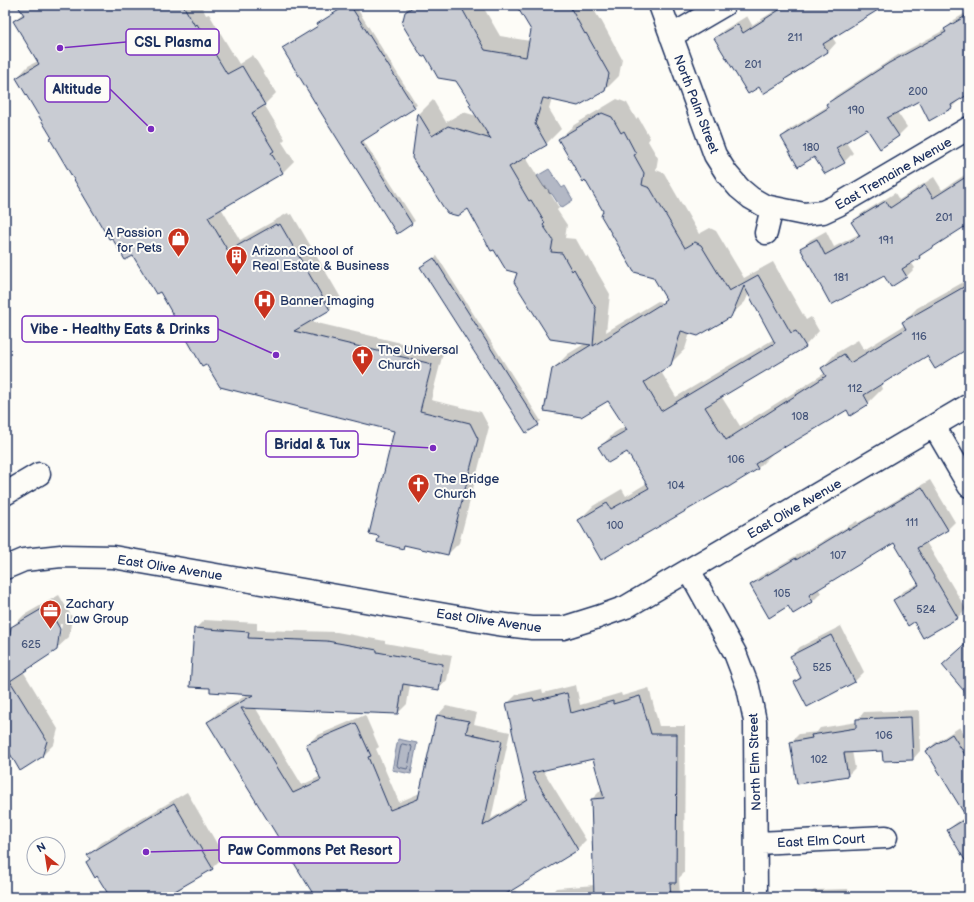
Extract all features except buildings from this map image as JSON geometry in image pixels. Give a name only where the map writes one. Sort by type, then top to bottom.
[{"type":"street","name":"North Palm Street","points":[[660,5],[715,155],[727,174],[739,188],[751,198],[765,206],[781,210]]},
{"type":"street","points":[[671,36],[724,5]]},
{"type":"street","name":"East Tremaine Avenue","points":[[781,210],[804,214],[823,212],[838,205],[969,128]]},
{"type":"street","points":[[766,233],[781,210]]},
{"type":"street","name":"East Olive Avenue","points":[[5,568],[24,560],[61,556],[113,557],[496,624],[532,628],[562,628],[598,617],[626,606],[969,404]]},
{"type":"street","points":[[934,426],[969,486]]},
{"type":"street","points":[[5,494],[39,474]]},
{"type":"street","name":"North Elm Street","points":[[689,570],[735,654],[748,686],[755,721],[756,897]]},
{"type":"street","name":"East Elm Court","points":[[756,843],[886,837]]},
{"type":"water","points":[[549,169],[562,188],[565,186],[573,200],[561,208],[537,176]]},
{"type":"water","points":[[398,739],[417,743],[411,774],[392,770]]},
{"type":"place","name":"CSL Plasma","points":[[60,48]]},
{"type":"place","name":"Altitude","points":[[151,129]]},
{"type":"place","name":"A Passion for Pets","points":[[178,258]]},
{"type":"place","name":"Arizona School of Real Estate & Business","points":[[237,276]]},
{"type":"place","name":"Banner Imaging","points":[[264,320]]},
{"type":"place","name":"Vibe - Healthy Eats & Drinks","points":[[276,355]]},
{"type":"place","name":"The Universal Church","points":[[362,376]]},
{"type":"place","name":"Bridal & Tux","points":[[433,448]]},
{"type":"place","name":"The Bridge Church","points":[[418,504]]},
{"type":"place","name":"Zachary Law Group","points":[[51,630]]},
{"type":"place","name":"Paw Commons Pet Resort","points":[[146,852]]}]
